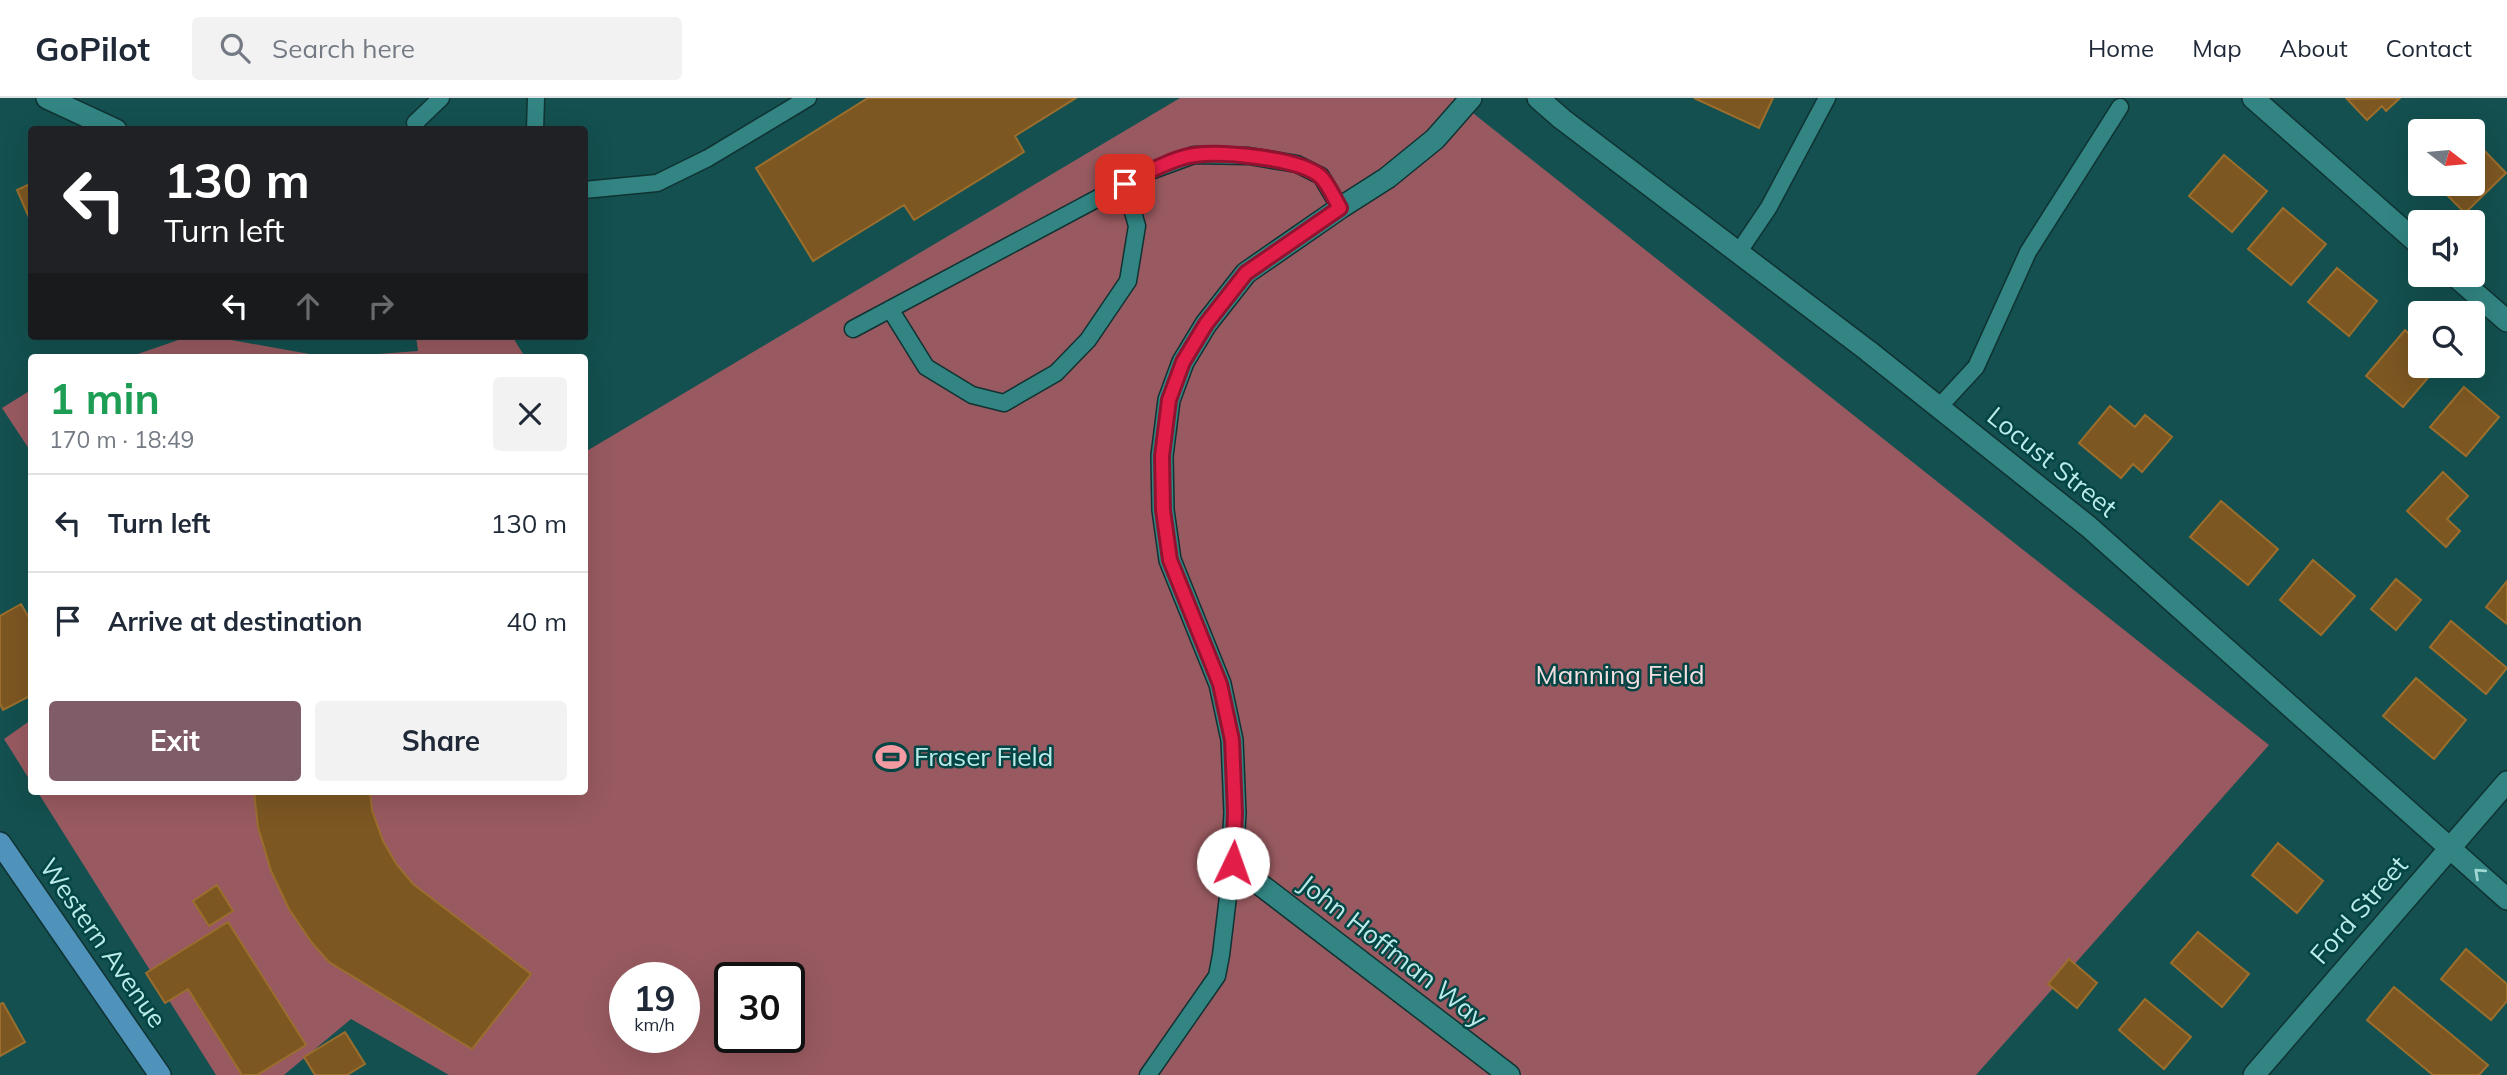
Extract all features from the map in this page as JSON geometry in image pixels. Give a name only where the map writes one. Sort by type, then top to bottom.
[{"type":"main road","name":"Western Avenue","points":[[0,843],[160,1075]]},
{"type":"street","points":[[47,98],[107,126]]},
{"type":"street","points":[[1233,863],[1235,813],[1232,740],[1220,684],[1170,560],[1163,510],[1162,456],[1169,400],[1183,362],[1206,324],[1246,273],[1387,178],[1435,139],[1471,98]]},
{"type":"street","name":"Locust Street","points":[[1538,98],[1939,407],[2089,527],[2507,898]]},
{"type":"street","points":[[2253,98],[2408,234]]},
{"type":"street","points":[[2468,287],[2507,321]]},
{"type":"street","name":"Ford Street","points":[[2253,1075],[2507,782]]},
{"type":"street","name":"John Hoffman Way","points":[[1233,863],[1509,1075]]},
{"type":"lane","points":[[415,123],[441,98]]},
{"type":"lane","points":[[535,126],[536,98]]},
{"type":"lane","points":[[588,190],[657,183],[708,158],[808,98]]},
{"type":"lane","points":[[1738,253],[1769,207],[1828,98]]},
{"type":"lane","points":[[1939,407],[1976,367],[2028,252],[2120,107]]},
{"type":"lane","points":[[853,329],[1145,173],[1194,155],[1249,156],[1297,164],[1321,176],[1340,208]]},
{"type":"lane","points":[[890,309],[926,367],[972,395],[1004,403],[1056,373],[1088,340],[1128,281],[1137,226],[1125,184]]},
{"type":"lane","points":[[1148,1075],[1216,976],[1222,955],[1233,863]]},
{"type":"green space","name":"Manning Field","points":[[1180,98],[1454,98],[2269,745],[1976,1075],[449,1075],[351,1019],[284,1075],[216,1075],[40,795],[588,795],[588,450]]},
{"type":"green space","points":[[178,340],[231,340],[309,354],[138,354]]},
{"type":"green space","points":[[417,340],[514,340],[523,354],[378,354],[418,351]]},
{"type":"green space","points":[[28,392],[28,447],[2,408]]},
{"type":"green space","points":[[28,722],[28,777],[4,739]]},
{"type":"building","points":[[868,98],[1076,98],[1015,136],[1024,152],[914,220],[904,205],[813,261],[756,168]]},
{"type":"building","points":[[1694,98],[1773,98],[1759,128]]},
{"type":"building","points":[[2400,98],[2386,111],[2382,106],[2367,120],[2347,99]]},
{"type":"building","points":[[2485,151],[2506,173],[2485,193]]},
{"type":"building","points":[[2224,155],[2267,191],[2232,232],[2189,196]]},
{"type":"building","points":[[28,185],[28,215],[17,190]]},
{"type":"building","points":[[2448,196],[2482,196],[2468,210],[2462,210]]},
{"type":"building","points":[[2283,208],[2326,244],[2291,285],[2248,249]]},
{"type":"building","points":[[2337,268],[2377,301],[2349,336],[2308,302]]},
{"type":"building","points":[[2405,330],[2408,333],[2408,378],[2428,378],[2403,407],[2366,376]]},
{"type":"building","points":[[2464,387],[2499,417],[2466,456],[2430,427]]},
{"type":"building","points":[[2110,406],[2135,427],[2145,415],[2172,437],[2142,472],[2133,464],[2121,478],[2079,443]]},
{"type":"building","points":[[2443,472],[2468,496],[2447,519],[2460,531],[2446,547],[2407,511]]},
{"type":"building","points":[[2221,501],[2278,549],[2248,585],[2190,537]]},
{"type":"building","points":[[2313,560],[2355,596],[2321,635],[2280,600]]},
{"type":"building","points":[[2396,579],[2421,600],[2396,630],[2371,609]]},
{"type":"building","points":[[2507,581],[2507,624],[2486,607]]},
{"type":"building","points":[[21,604],[28,616],[28,697],[3,710],[0,704],[0,616]]},
{"type":"building","points":[[2451,621],[2507,668],[2486,694],[2430,647]]},
{"type":"building","points":[[2416,678],[2466,720],[2434,759],[2383,716]]},
{"type":"building","points":[[254,795],[370,795],[372,810],[383,841],[397,865],[413,884],[531,974],[472,1049],[329,962],[312,943],[289,909],[271,871],[258,827]]},
{"type":"building","points":[[2278,843],[2323,881],[2297,913],[2252,875]]},
{"type":"building","points":[[217,885],[233,911],[209,926],[193,901]]},
{"type":"building","points":[[228,922],[306,1045],[257,1075],[242,1075],[188,989],[165,1003],[146,973]]},
{"type":"building","points":[[2198,932],[2249,974],[2222,1007],[2171,963]]},
{"type":"building","points":[[2466,949],[2507,984],[2507,1001],[2491,1020],[2441,979]]},
{"type":"building","points":[[2069,959],[2097,983],[2077,1008],[2048,984]]},
{"type":"building","points":[[2394,987],[2488,1065],[2479,1075],[2433,1075],[2367,1020]]},
{"type":"building","points":[[2145,999],[2191,1037],[2164,1069],[2119,1030]]},
{"type":"building","points":[[3,1003],[25,1042],[0,1056],[0,1004]]},
{"type":"building","points":[[345,1032],[365,1064],[347,1075],[315,1075],[304,1057]]},
{"type":"place","name":"Fraser Field","points":[[891,757]]},
{"type":"route","points":[[1125,184],[1145,173],[1194,155],[1249,156],[1297,164],[1321,176],[1340,208],[1246,273],[1206,324],[1183,362],[1169,400],[1162,456],[1163,510],[1170,560],[1220,684],[1232,740],[1235,813],[1233,863]]}]
